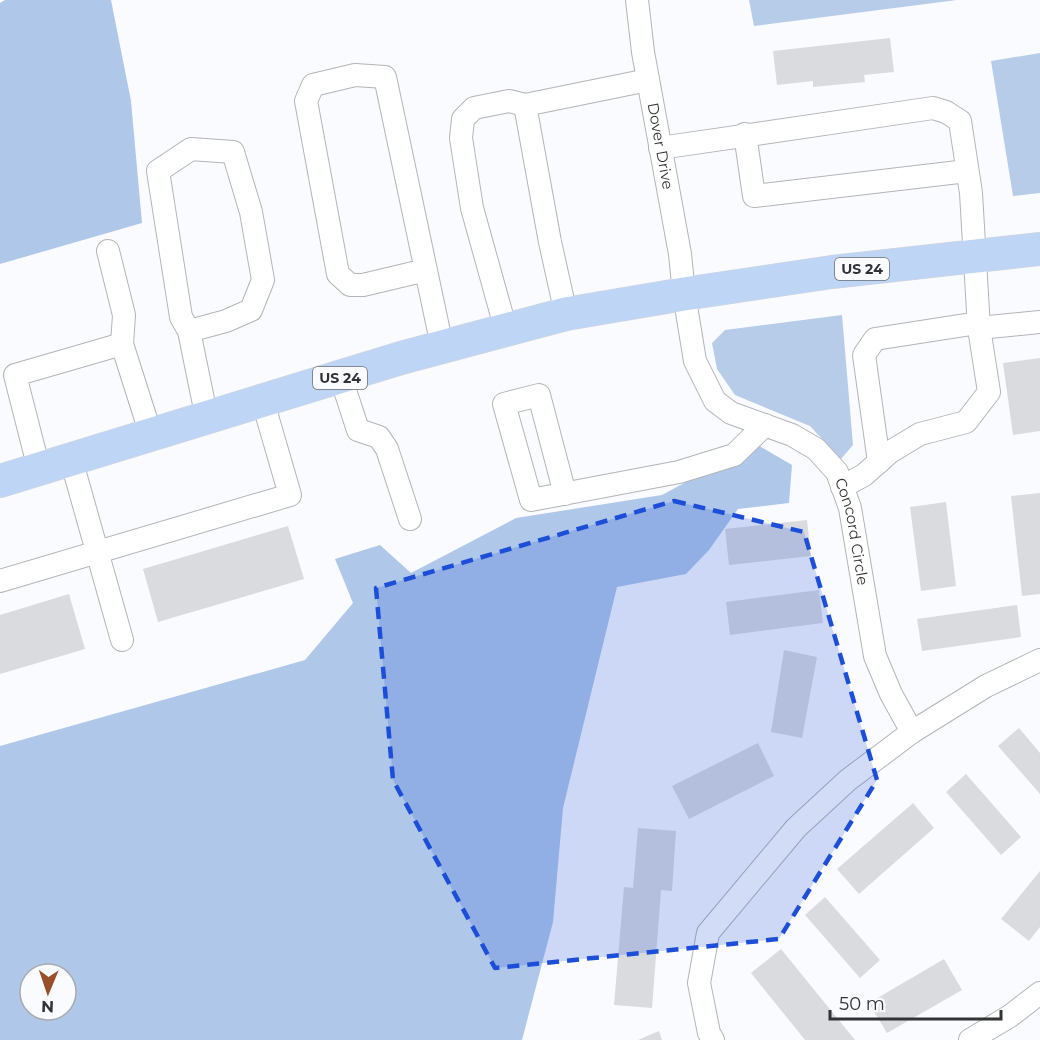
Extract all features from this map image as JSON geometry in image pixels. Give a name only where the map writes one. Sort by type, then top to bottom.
[{"type":"highway","name":"US 24","points":[[0,481],[442,346],[566,314],[831,272],[1040,249]]},
{"type":"street","name":"Dover Drive","points":[[637,0],[648,80],[680,254],[684,294]]},
{"type":"street","points":[[426,270],[363,285],[350,285],[338,274],[306,101],[313,85],[355,75],[386,77],[442,346]]},
{"type":"street","points":[[506,330],[472,208],[461,138],[463,119],[474,108],[509,101],[525,105],[648,80]]},
{"type":"street","points":[[525,105],[550,242],[566,314]]},
{"type":"street","points":[[660,148],[933,108],[946,112],[960,121],[971,193],[979,326],[988,392],[966,423],[920,434],[890,452],[864,475],[842,487]]},
{"type":"street","points":[[745,134],[754,196],[967,171]]},
{"type":"street","points":[[189,332],[226,321],[250,310],[262,280],[251,212],[233,152],[191,149],[158,171],[181,317],[189,332],[207,419]]},
{"type":"street","points":[[108,251],[124,315],[122,344],[151,435]]},
{"type":"street","name":"Concord Circle","points":[[684,294],[695,361],[715,401],[731,413],[792,435],[816,449],[837,472],[850,508],[875,656],[891,694],[912,732]]},
{"type":"street","points":[[879,462],[864,355],[875,339],[979,326],[1040,322]]},
{"type":"street","points":[[39,469],[15,375],[122,344]]},
{"type":"street","points":[[341,378],[358,430],[380,437],[387,449],[410,519]]},
{"type":"street","points":[[0,581],[290,495],[263,402]]},
{"type":"street","points":[[565,494],[679,472],[734,455],[765,425]]},
{"type":"street","points":[[71,459],[122,640]]},
{"type":"street","points":[[713,1040],[709,1033],[699,983],[708,933],[796,828],[848,780],[912,732],[986,686],[1040,660]]},
{"type":"street","points":[[970,1040],[1010,1016],[1040,993]]},
{"type":"highlighted area","points":[[674,501],[804,532],[877,780],[779,939],[495,968],[393,780],[376,588]]},
{"type":"shaded area","points":[[5,0],[111,0],[131,101],[142,223],[0,264],[0,3]]},
{"type":"shaded area","points":[[749,0],[957,0],[754,26]]},
{"type":"shaded area","points":[[1040,53],[1040,193],[1013,196],[991,61]]},
{"type":"shaded area","points":[[842,315],[853,445],[841,459],[810,426],[735,395],[717,369],[712,343],[725,330]]},
{"type":"shaded area","points":[[756,444],[792,465],[789,503],[738,509],[709,550],[686,574],[617,587],[563,808],[553,922],[522,1040],[0,1040],[0,746],[305,660],[353,603],[335,559],[380,545],[411,573],[516,518],[662,495]]},
{"type":"building","points":[[890,38],[894,72],[864,75],[865,82],[813,87],[813,81],[777,85],[773,51]]},
{"type":"building","points":[[1040,358],[1040,431],[1013,435],[1003,363]]},
{"type":"building","points":[[1040,493],[1040,594],[1022,596],[1011,496]]},
{"type":"building","points":[[946,502],[956,586],[921,591],[910,507]]},
{"type":"building","points":[[807,520],[811,556],[729,565],[725,529]]},
{"type":"building","points":[[288,526],[304,579],[158,622],[143,569]]},
{"type":"building","points":[[819,590],[823,623],[730,635],[726,602]]},
{"type":"building","points":[[69,594],[85,649],[0,674],[0,615]]},
{"type":"building","points":[[1017,605],[1021,637],[922,651],[917,619]]},
{"type":"building","points":[[784,650],[817,657],[802,738],[771,732]]},
{"type":"building","points":[[1019,728],[1040,753],[1040,794],[998,746]]},
{"type":"building","points":[[758,743],[774,776],[689,819],[672,786]]},
{"type":"building","points":[[966,774],[1021,837],[1001,855],[946,792]]},
{"type":"building","points":[[913,803],[934,828],[859,894],[837,869]]},
{"type":"building","points":[[638,828],[676,831],[672,891],[661,890],[652,1008],[614,1005],[624,887],[633,888]]},
{"type":"building","points":[[1040,871],[1040,927],[1029,941],[1001,919]]},
{"type":"building","points":[[825,897],[880,960],[860,978],[805,915]]},
{"type":"building","points":[[781,949],[855,1040],[805,1040],[751,973]]},
{"type":"building","points":[[944,959],[962,990],[887,1033],[869,1003]]},
{"type":"building","points":[[659,1031],[662,1040],[638,1040]]}]
